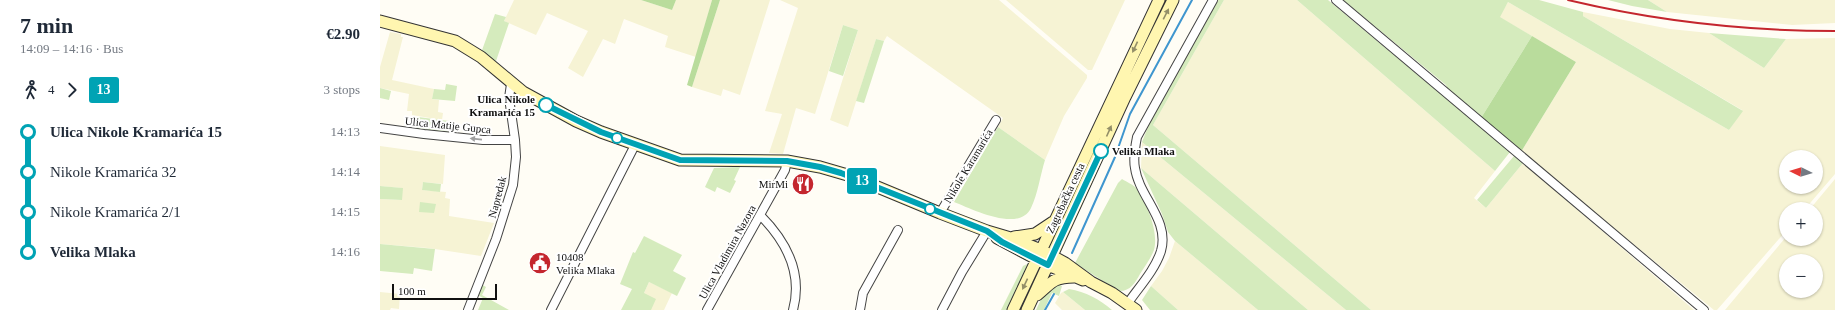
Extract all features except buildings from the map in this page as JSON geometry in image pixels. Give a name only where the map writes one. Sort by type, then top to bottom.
[{"type":"main road","name":"Zagrebačka cesta","points":[[1013,310],[1054,220],[1159,0]]},
{"type":"main road","name":"Zagrebačka cesta","points":[[1027,310],[1125,97],[1173,0]]},
{"type":"main road","points":[[380,21],[455,41],[481,57],[512,84],[576,121],[674,159],[688,161],[787,161],[820,167],[851,176],[940,213],[987,231],[1008,237],[1039,255]]},
{"type":"main road","points":[[1008,237],[1035,234],[1054,220]]},
{"type":"main road","points":[[987,231],[1002,242],[1070,266],[1091,282],[1132,307]]},
{"type":"main road","points":[[1050,260],[1074,277],[1091,282]]},
{"type":"main road","points":[[1032,299],[1051,282],[1061,278],[1074,277]]},
{"type":"street","points":[[1132,307],[1158,258],[1162,244],[1158,219],[1140,184],[1135,168],[1134,157],[1137,138],[1213,0]]},
{"type":"street","points":[[1336,0],[1704,310]]},
{"type":"street","name":"Napredak","points":[[468,310],[511,196],[515,169],[515,140],[509,98],[512,84]]},
{"type":"street","name":"Nikole Karamarića","points":[[940,213],[996,120]]},
{"type":"street","name":"Ulica Matije Gupca","points":[[380,128],[483,140],[515,140]]},
{"type":"street","points":[[552,310],[635,145]]},
{"type":"street","name":"Ulica Vladimira Nazora","points":[[707,310],[785,170],[787,161]]},
{"type":"street","points":[[760,215],[781,241],[791,259],[797,287],[793,310]]},
{"type":"street","points":[[860,310],[863,293],[898,230]]},
{"type":"street","points":[[942,310],[962,272],[987,231]]},
{"type":"shaded area","points":[[514,0],[641,0],[672,10],[676,0],[712,0],[696,57],[665,47],[668,36],[624,19],[615,44],[603,39],[583,77],[568,68],[588,31],[547,13],[536,35],[504,21]]},
{"type":"shaded area","points":[[720,0],[770,0],[740,95],[723,89],[721,96],[692,87]]},
{"type":"shaded area","points":[[780,0],[999,0],[1087,75],[1087,78],[1064,116],[1045,160],[998,127],[1003,118],[887,36],[884,41],[876,39],[848,127],[830,120],[858,30],[843,25],[815,114],[796,108],[783,154],[769,153],[782,114],[765,111],[798,8]]},
{"type":"shaded area","points":[[1006,0],[1125,0],[1092,70],[1088,70]]},
{"type":"shaded area","points":[[1224,0],[1297,0],[1495,171],[1474,198],[1486,208],[1523,163],[1694,310],[1371,310],[1153,125]]},
{"type":"shaded area","points":[[1648,0],[1835,0],[1835,23],[1792,25],[1667,12]]},
{"type":"shaded area","points":[[1508,2],[1729,130],[1742,110],[1583,16],[1583,12],[1670,29],[1709,33],[1764,68],[1786,39],[1835,38],[1835,174],[1823,188],[1823,150],[1779,150],[1779,194],[1818,194],[1811,202],[1779,202],[1779,239],[1717,310],[1714,310],[1521,152],[1576,62],[1499,17]]},
{"type":"shaded area","points":[[390,32],[401,34],[401,37],[403,37],[392,80],[434,89],[432,99],[439,100],[438,112],[443,113],[442,120],[412,115],[412,111],[407,111],[409,94],[380,88],[380,67]]},
{"type":"shaded area","points":[[1142,142],[1346,310],[1308,310],[1141,168]]},
{"type":"shaded area","points":[[380,146],[445,155],[443,184],[423,182],[422,190],[446,192],[445,198],[450,199],[449,216],[494,223],[481,256],[428,248],[380,244],[380,199],[401,200],[402,188],[380,186]]},
{"type":"shaded area","points":[[1835,179],[1835,310],[1725,310],[1779,245],[1823,246],[1823,202],[1816,202]]},
{"type":"shaded area","points":[[1175,241],[1258,310],[1178,310],[1151,286],[1169,258]]},
{"type":"shaded area","points":[[649,282],[672,293],[664,310],[650,310],[644,293]]},
{"type":"shaded area","points":[[380,292],[400,294],[399,309],[391,308],[390,310],[380,310]]},
{"type":"shaded area","points":[[1063,292],[1085,310],[1062,310],[1055,303]]},
{"type":"green space","points":[[641,0],[676,0],[672,10]]},
{"type":"green space","points":[[712,0],[720,0],[692,87],[687,85]]},
{"type":"green space","points":[[1218,0],[1224,0],[1153,125],[1371,310],[1346,310],[1142,142],[1150,122]]},
{"type":"green space","points":[[1297,0],[1328,0],[1510,152],[1495,171]]},
{"type":"green space","points":[[1343,0],[1539,0],[1583,12],[1583,16],[1743,111],[1729,130],[1508,2],[1500,17],[1532,36],[1481,118],[1448,90],[1446,85]]},
{"type":"green space","points":[[1608,0],[1648,0],[1667,12],[1632,6]]},
{"type":"green space","points":[[495,14],[506,17],[504,21],[509,23],[495,64],[481,53]]},
{"type":"green space","points":[[843,25],[858,30],[843,76],[829,71]]},
{"type":"green space","points":[[1709,33],[1786,39],[1764,68]]},
{"type":"green space","points":[[1532,36],[1576,62],[1521,152],[1481,118]]},
{"type":"green space","points":[[876,39],[884,41],[864,103],[856,101]]},
{"type":"green space","points":[[446,84],[457,86],[455,101],[432,99],[434,89],[445,90]]},
{"type":"green space","points":[[380,88],[391,91],[389,100],[380,98]]},
{"type":"green space","points":[[418,117],[449,121],[447,136],[416,132]]},
{"type":"green space","points":[[998,127],[1045,160],[1031,208],[1025,215],[1016,219],[1006,219],[983,214],[954,202]]},
{"type":"green space","points":[[1514,156],[1523,163],[1486,208],[1477,200]]},
{"type":"green space","points":[[740,167],[734,180],[736,181],[730,193],[717,187],[715,192],[705,187],[714,168]]},
{"type":"green space","points":[[1141,168],[1308,310],[1258,310],[1175,241],[1168,232],[1162,214]]},
{"type":"green space","points":[[1122,179],[1136,188],[1145,202],[1151,218],[1155,235],[1155,243],[1151,256],[1134,284],[1126,290],[1118,291],[1075,263],[1118,183]]},
{"type":"green space","points":[[423,182],[441,184],[440,192],[422,190]]},
{"type":"green space","points":[[380,186],[403,188],[402,200],[380,199]]},
{"type":"green space","points":[[420,202],[436,204],[434,213],[419,212]]},
{"type":"green space","points":[[644,236],[682,255],[673,271],[686,278],[677,296],[649,282],[644,293],[656,299],[651,310],[621,310],[632,289],[620,284],[633,252],[635,253]]},
{"type":"green space","points":[[380,244],[435,249],[432,271],[414,268],[413,274],[380,271]]},
{"type":"green space","points":[[1027,264],[1025,274],[1007,310],[1001,310],[1023,266]]},
{"type":"green space","points":[[1055,283],[1062,286],[1059,296],[1052,293],[1044,310],[1036,310],[1044,293]]},
{"type":"green space","points":[[481,284],[486,287],[482,295],[509,310],[478,310],[483,298],[476,294]]},
{"type":"green space","points":[[1151,286],[1178,310],[1150,310],[1142,300]]},
{"type":"green space","points":[[1069,289],[1092,296],[1112,310],[1085,310],[1063,292]]},
{"type":"waterway","points":[[1072,253],[1115,157],[1130,114],[1192,0]]},
{"type":"waterway","points":[[1045,310],[1054,294]]},
{"type":"railway","points":[[1568,0],[1634,14],[1734,27],[1801,31],[1835,31]]},
{"type":"bus line","name":"13","points":[[546,105],[588,127],[674,159],[698,162],[787,161],[820,167],[851,176],[987,231],[1002,242],[1048,265],[1101,151]]},
{"type":"place","name":"Ulica Nikole Kramarića 15","points":[[546,105]]},
{"type":"place","name":"Velika Mlaka","points":[[1101,151]]},
{"type":"place","name":"MirMi","points":[[803,184]]},
{"type":"place","name":"10408 Velika Mlaka","points":[[540,263]]}]
